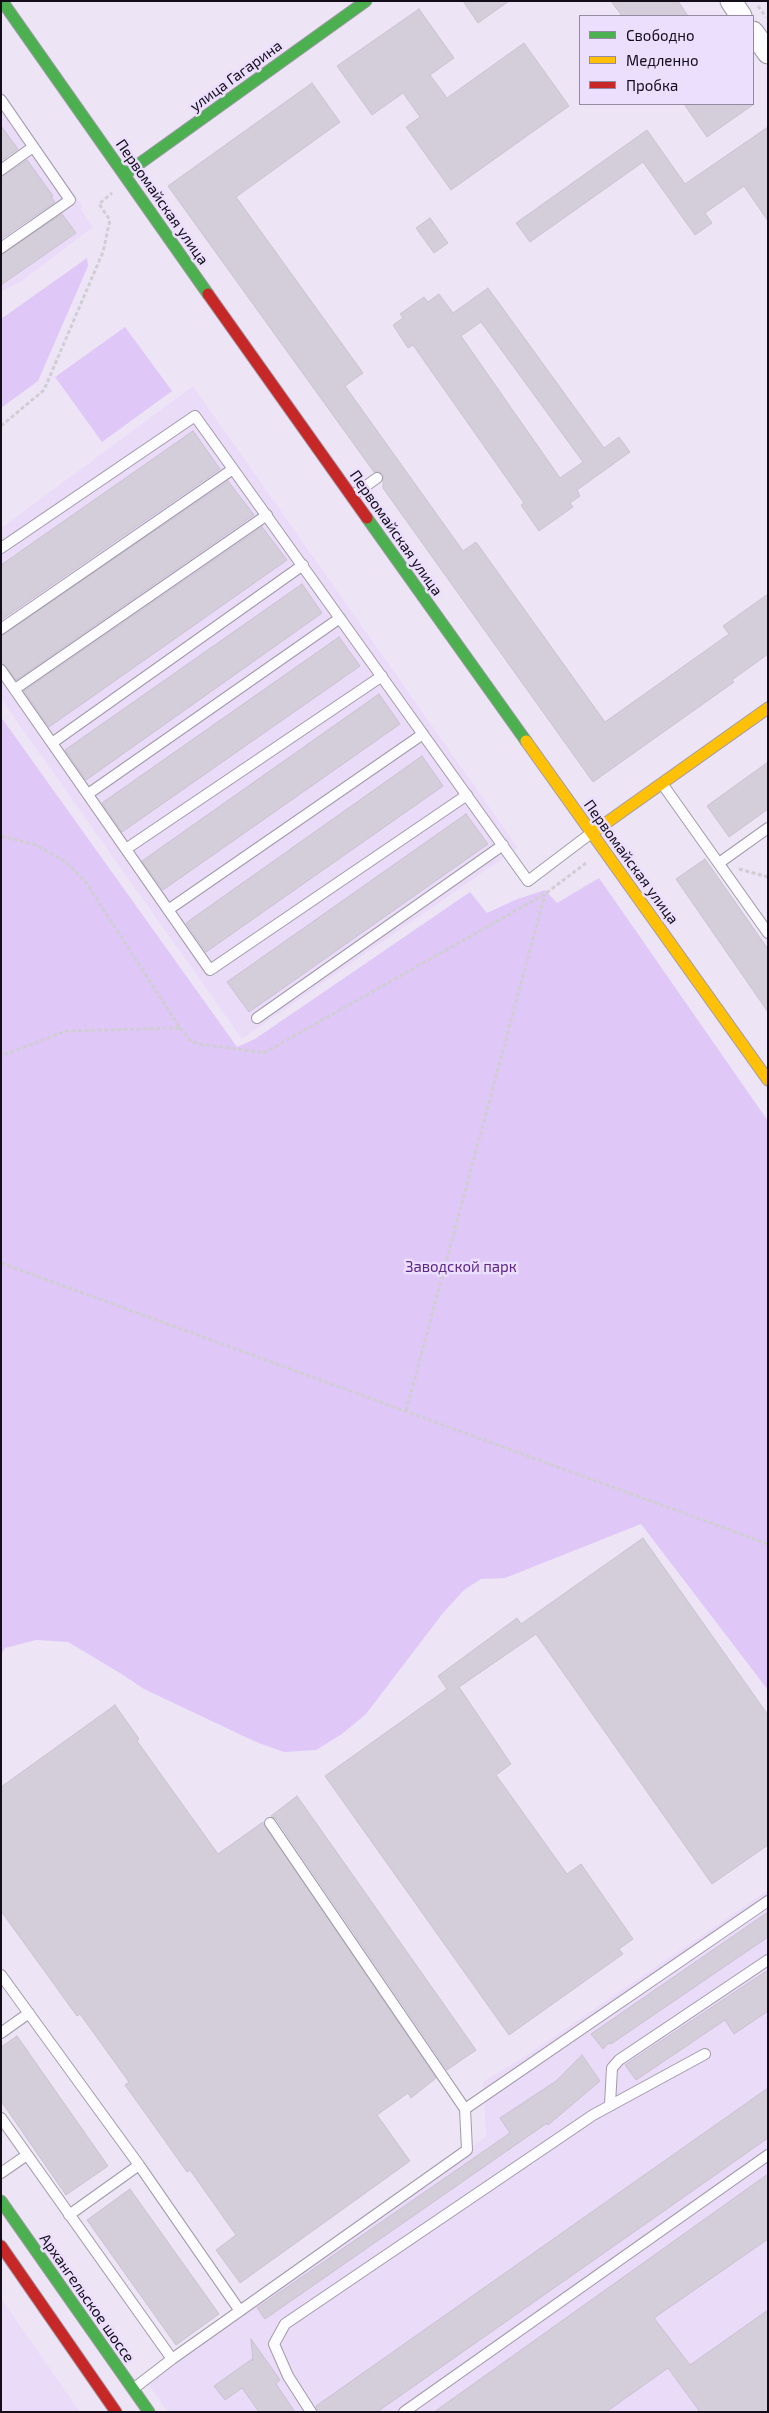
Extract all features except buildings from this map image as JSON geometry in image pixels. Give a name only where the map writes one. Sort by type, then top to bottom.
[{"type":"street","name":"Первомайская улица","points":[[2,1],[351,496],[768,1080]]},
{"type":"street","name":"улица Гагарина","points":[[127,177],[366,1]]},
{"type":"street","points":[[731,1],[741,15]]},
{"type":"street","points":[[754,33],[768,53]]},
{"type":"street","points":[[592,833],[768,708]]},
{"type":"street","name":"Архангельское шоссе","points":[[1,2201],[121,2400]]},
{"type":"street","name":"Архангельское шоссе","points":[[1,2246],[121,2400],[149,2412]]},
{"type":"lane","points":[[1,100],[70,200],[1,248]]},
{"type":"lane","points":[[1,170],[33,147]]},
{"type":"lane","points":[[1,548],[195,416],[528,881],[592,833]]},
{"type":"lane","points":[[1,629],[233,469]]},
{"type":"lane","points":[[351,496],[377,478]]},
{"type":"lane","points":[[15,689],[266,515]]},
{"type":"lane","points":[[52,743],[303,565]]},
{"type":"lane","points":[[88,794],[340,618]]},
{"type":"lane","points":[[1,670],[210,970],[467,795]]},
{"type":"lane","points":[[126,849],[382,676]]},
{"type":"lane","points":[[168,910],[423,734]]},
{"type":"lane","points":[[662,783],[768,933]]},
{"type":"lane","points":[[719,863],[768,828]]},
{"type":"lane","points":[[257,1018],[503,845]]},
{"type":"lane","points":[[121,2400],[172,2359],[467,2150],[464,2109],[270,1823]]},
{"type":"lane","points":[[464,2109],[768,1901]]},
{"type":"lane","points":[[610,2104],[612,2068],[619,2060],[768,1960]]},
{"type":"lane","points":[[1,1975],[139,2165],[240,2311]]},
{"type":"lane","points":[[1,2033],[29,2013]]},
{"type":"lane","points":[[310,2412],[288,2376],[274,2344],[285,2324],[610,2104],[705,2054]]},
{"type":"lane","points":[[1,2118],[172,2359]]},
{"type":"lane","points":[[1,2174],[27,2154]]},
{"type":"lane","points":[[404,2412],[768,2155]]},
{"type":"lane","points":[[69,2215],[139,2165]]},
{"type":"path","points":[[755,1],[768,20]]},
{"type":"path","points":[[1,426],[44,390],[103,252],[110,220],[99,204],[127,177]]},
{"type":"path","points":[[1,836],[36,845],[66,862],[85,881],[180,1028],[190,1040],[200,1044],[264,1053],[545,894],[590,859]]},
{"type":"path","points":[[719,863],[768,877]]},
{"type":"path","points":[[406,1411],[545,894]]},
{"type":"path","points":[[1,1056],[66,1030],[180,1028]]},
{"type":"path","points":[[1,1263],[768,1544]]},
{"type":"shaded area","points":[[1,90],[82,205],[81,209],[93,227],[22,281],[1,292]]},
{"type":"shaded area","points":[[193,386],[518,848],[242,1039],[1,699],[1,528]]},
{"type":"shaded area","points":[[768,1890],[768,2412],[168,2412],[145,2380],[486,2136],[483,2082],[524,2057]]},
{"type":"shaded area","points":[[1,2298],[80,2412],[1,2412]]},
{"type":"green space","points":[[87,258],[88,266],[38,381],[1,408],[1,319]]},
{"type":"green space","points":[[125,327],[172,391],[102,442],[55,377]]},
{"type":"green space","name":"Заводской парк","points":[[1,717],[237,1047],[255,1039],[470,892],[487,913],[515,900],[545,890],[557,903],[599,878],[768,1121],[768,1690],[641,1524],[505,1578],[481,1579],[464,1590],[443,1613],[366,1714],[342,1734],[316,1750],[284,1752],[256,1742],[144,1689],[68,1642],[36,1640],[5,1648],[1,1655]]},
{"type":"traffic: fast","points":[[2,1],[208,294]]},
{"type":"traffic: fast","points":[[125,174],[366,1]]},
{"type":"traffic: fast","points":[[367,518],[526,741]]},
{"type":"traffic: fast","points":[[1,2201],[149,2412]]},
{"type":"traffic: slow","points":[[592,833],[768,708]]},
{"type":"traffic: slow","points":[[526,741],[768,1080]]},
{"type":"traffic: jam","points":[[208,294],[367,518]]},
{"type":"traffic: jam","points":[[1,2246],[116,2412]]}]
